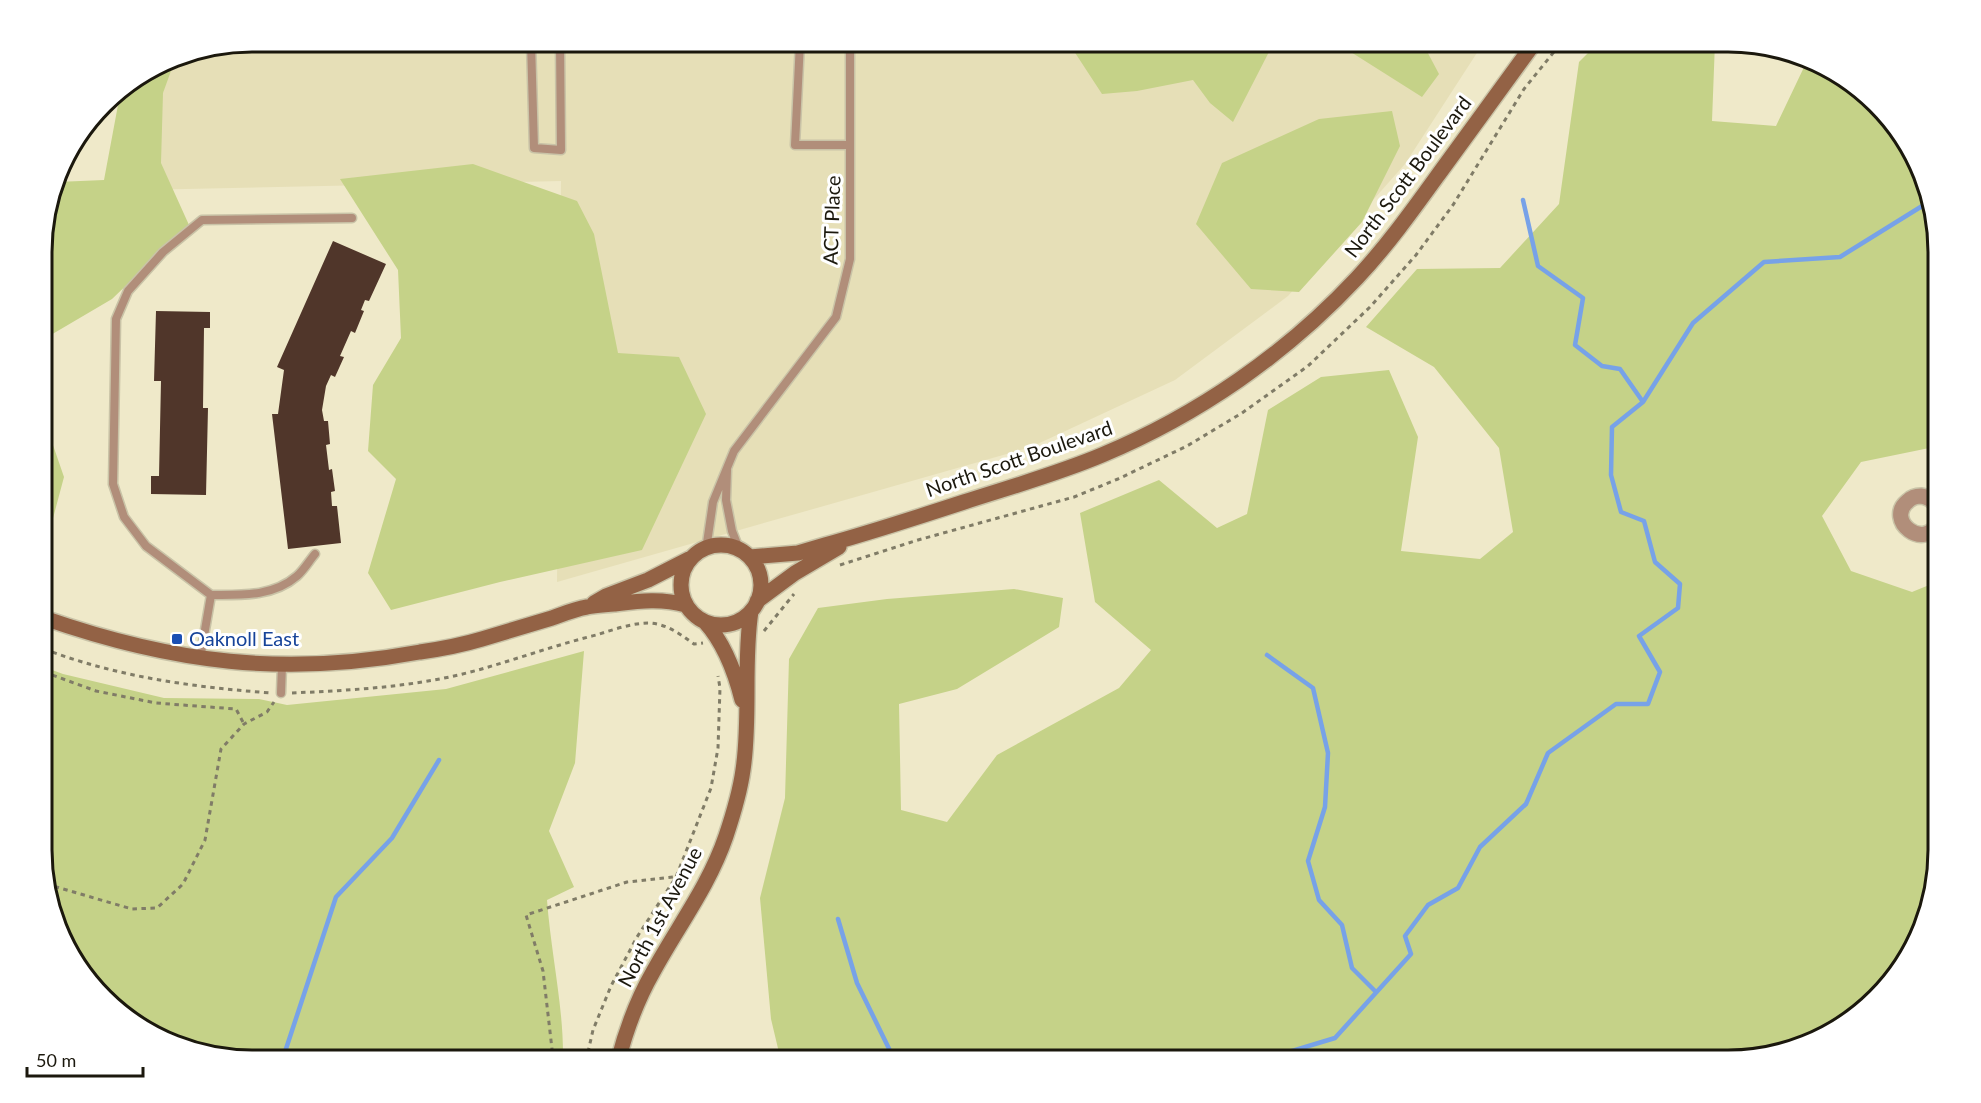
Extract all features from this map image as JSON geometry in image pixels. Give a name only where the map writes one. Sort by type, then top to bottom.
[{"type":"main road","name":"North Scott Boulevard","points":[[745,553],[798,553],[1057,472],[1102,455],[1199,406],[1250,373],[1288,343],[1324,311],[1371,261],[1397,231],[1528,52]]},
{"type":"main road","name":"North Scott Boulevard","points":[[754,606],[795,573],[851,538]]},
{"type":"main road","points":[[586,607],[606,596],[648,580],[704,549],[726,545],[745,553],[758,569],[761,582],[754,606],[743,618],[731,624],[717,625],[705,622],[694,615],[686,605],[681,581],[684,569],[691,558]]},
{"type":"main road","points":[[52,621],[135,646],[200,659],[307,665],[360,661],[479,640],[586,607],[655,600],[686,605]]},
{"type":"main road","name":"North 1st Avenue","points":[[622,1050],[636,1005],[652,972],[697,901],[726,837],[743,771],[747,721],[748,637],[754,606]]},
{"type":"main road","name":"North 1st Avenue","points":[[705,622],[714,632],[726,654],[739,688],[747,721]]},
{"type":"street","points":[[1928,498],[1916,496],[1905,504],[1901,516],[1905,527],[1916,534],[1928,533]]},
{"type":"lane","points":[[531,52],[534,148],[561,150],[560,52]]},
{"type":"lane","points":[[800,52],[795,145],[850,146]]},
{"type":"lane","name":"ACT Place","points":[[704,549],[717,488],[734,451],[836,316],[850,259],[850,52]]},
{"type":"lane","points":[[315,554],[297,575],[282,586],[261,593],[211,595],[146,546],[124,517],[113,484],[116,319],[128,291],[163,252],[201,220],[352,218]]},
{"type":"lane","name":"ACT Place","points":[[727,470],[726,500],[732,531],[745,553]]},
{"type":"lane","points":[[200,659],[211,595]]},
{"type":"lane","points":[[281,693],[282,665]]},
{"type":"path","points":[[588,1050],[593,1030],[611,986],[638,937],[676,877],[711,788],[718,748],[720,688],[715,665]]},
{"type":"path","points":[[52,675],[96,691],[146,701],[236,709],[244,724]]},
{"type":"path","points":[[56,887],[132,909],[157,908],[183,884],[205,840],[221,749],[244,724],[267,712],[281,693]]},
{"type":"path","points":[[552,1050],[543,971],[526,915],[627,882],[711,873]]},
{"type":"shaded area","points":[[252,52],[1478,52],[1405,164],[1288,296],[1175,380],[1031,447],[557,582],[561,181],[138,190],[169,71],[188,63],[226,54]]},
{"type":"green space","points":[[1075,52],[1269,52],[1233,122],[1210,103],[1193,80],[1137,91],[1102,94]]},
{"type":"green space","points":[[1351,52],[1427,52],[1439,74],[1422,97]]},
{"type":"green space","points":[[1589,52],[1715,52],[1712,121],[1776,126],[1804,68],[1829,79],[1870,111],[1895,141],[1918,188],[1925,213],[1928,239],[1928,448],[1861,462],[1822,516],[1851,571],[1912,592],[1928,585],[1928,864],[1922,903],[1913,927],[1902,951],[1887,972],[1870,992],[1829,1024],[1781,1044],[1742,1050],[778,1050],[771,1019],[760,898],[785,798],[789,659],[818,608],[887,599],[1014,589],[1063,598],[1059,627],[957,689],[899,704],[901,810],[947,822],[997,755],[1119,688],[1151,650],[1095,602],[1080,513],[1159,480],[1217,528],[1247,514],[1268,410],[1321,377],[1389,370],[1418,437],[1401,551],[1480,559],[1513,532],[1499,448],[1434,367],[1366,327],[1417,269],[1500,268],[1559,204],[1579,62]]},
{"type":"green space","points":[[171,70],[163,93],[161,163],[189,225],[112,299],[52,334],[52,252],[54,226],[63,188],[66,182],[104,180],[118,104],[152,79]]},
{"type":"green space","points":[[1392,111],[1400,146],[1362,222],[1299,292],[1251,289],[1196,224],[1222,163],[1319,119]]},
{"type":"green space","points":[[473,164],[577,201],[594,234],[618,353],[679,357],[706,414],[642,550],[500,582],[391,610],[368,573],[396,479],[368,451],[373,385],[401,338],[398,270],[340,179]]},
{"type":"green space","points":[[52,442],[64,477],[52,522]]},
{"type":"green space","points":[[584,651],[575,763],[549,831],[574,887],[547,900],[563,1050],[226,1049],[200,1044],[152,1024],[120,1001],[102,983],[79,951],[68,927],[59,903],[54,877],[52,670],[164,698],[259,699],[287,705],[446,689]]},
{"type":"building","points":[[333,241],[386,264],[369,301],[365,300],[361,310],[364,311],[355,333],[351,331],[340,356],[344,357],[335,377],[331,375],[326,386],[322,410],[324,421],[328,421],[330,444],[326,445],[329,470],[332,469],[335,491],[331,492],[332,506],[337,506],[341,543],[288,549],[272,414],[278,414],[284,370],[277,367]]},
{"type":"building","points":[[156,311],[210,312],[210,328],[204,328],[203,408],[208,408],[206,495],[151,494],[151,476],[159,476],[161,381],[154,381]]},
{"type":"waterway","points":[[1295,1050],[1335,1038],[1411,954],[1405,936],[1428,905],[1458,888],[1480,847],[1526,804],[1548,753],[1616,704],[1648,704],[1660,672],[1639,636],[1678,608],[1680,584],[1655,562],[1644,521],[1621,512],[1611,475],[1612,427],[1643,402],[1620,369],[1602,366],[1575,345],[1583,298],[1538,266],[1523,200]]},
{"type":"waterway","points":[[1643,402],[1693,323],[1764,262],[1840,257],[1923,206]]},
{"type":"waterway","points":[[1267,655],[1313,688],[1328,753],[1325,807],[1308,861],[1319,900],[1342,925],[1352,968],[1376,992]]},
{"type":"waterway","points":[[286,1050],[336,897],[392,838],[439,760]]},
{"type":"waterway","points":[[838,919],[857,983],[890,1050]]},
{"type":"place","name":"Oaknoll East","points":[[177,639]]}]
